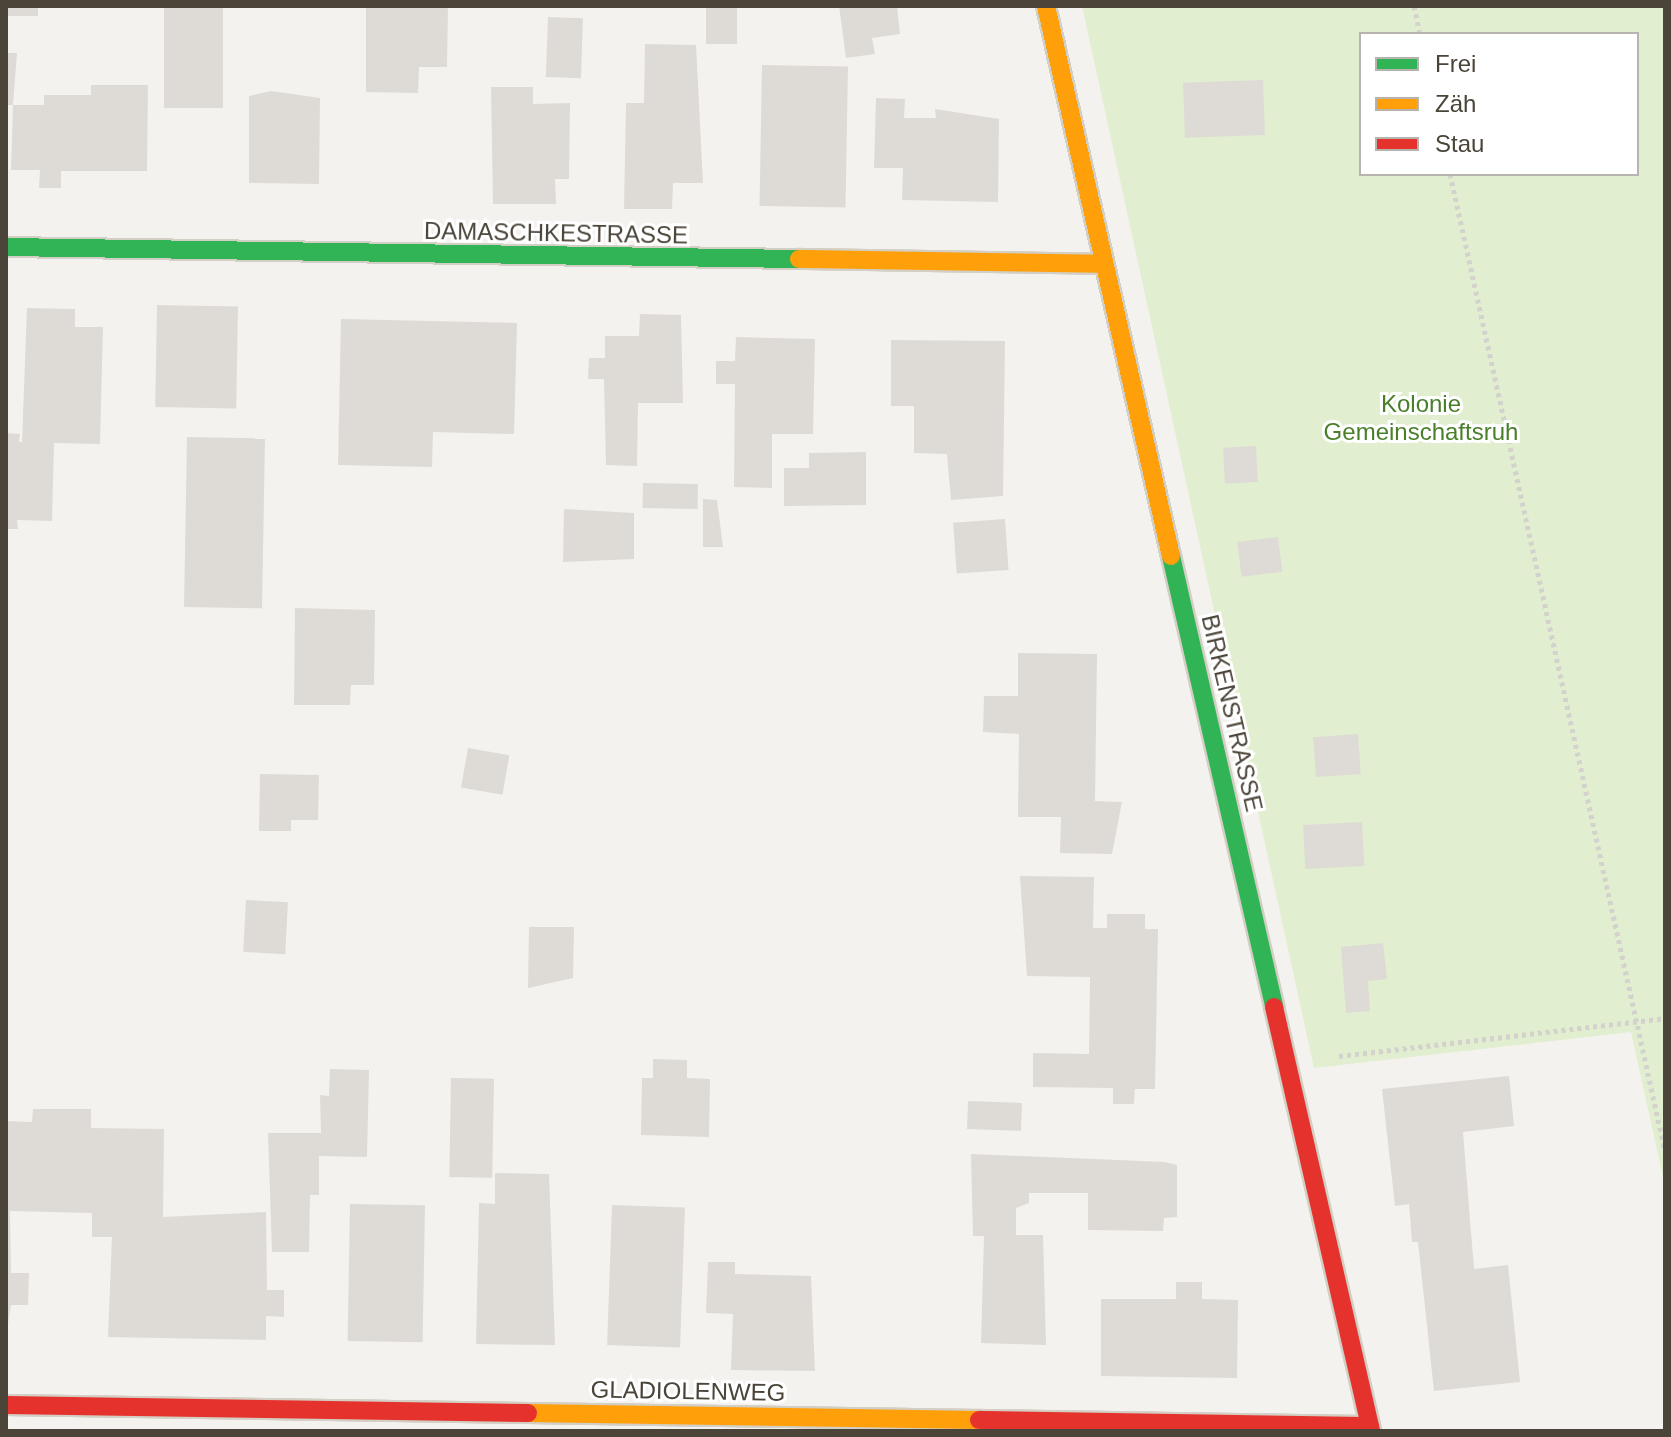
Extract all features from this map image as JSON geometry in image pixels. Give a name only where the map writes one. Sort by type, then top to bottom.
[{"type":"street","name":"BIRKENSTRASSE","points":[[1046,6],[1370,1428]]},
{"type":"street","name":"DAMASCHKESTRASSE","points":[[6,247],[1104,264]]},
{"type":"street","name":"GLADIOLENWEG","points":[[6,1405],[1370,1428]]},
{"type":"path","points":[[1414,6],[1420,32]]},
{"type":"path","points":[[1450,176],[1665,1151]]},
{"type":"path","points":[[1286,1061],[1665,1018]]},
{"type":"green space","name":"Kolonie Gemeinschaftsruh","points":[[1082,6],[1665,6],[1665,1186],[1631,1032],[1314,1068]]},
{"type":"building","points":[[6,6],[38,6],[38,16],[6,16]]},
{"type":"building","points":[[164,6],[223,6],[223,108],[164,108]]},
{"type":"building","points":[[366,6],[448,6],[447,67],[419,67],[418,93],[366,92]]},
{"type":"building","points":[[706,6],[737,6],[737,44],[706,44]]},
{"type":"building","points":[[839,6],[897,6],[900,34],[872,38],[875,54],[846,58]]},
{"type":"building","points":[[548,17],[583,18],[581,78],[546,77]]},
{"type":"building","points":[[645,44],[696,45],[703,183],[673,183],[672,209],[624,209],[626,103],[644,103]]},
{"type":"building","points":[[6,53],[17,53],[13,105],[6,105]]},
{"type":"building","points":[[762,65],[848,67],[846,207],[760,206]]},
{"type":"building","points":[[1263,80],[1265,135],[1185,138],[1183,83]]},
{"type":"building","points":[[91,85],[148,85],[147,171],[61,171],[61,188],[39,188],[40,170],[11,170],[13,105],[44,105],[44,95],[91,95]]},
{"type":"building","points":[[491,87],[533,87],[533,104],[570,103],[569,179],[555,179],[556,204],[493,204]]},
{"type":"building","points":[[271,91],[320,98],[319,184],[249,183],[249,96]]},
{"type":"building","points":[[876,98],[905,99],[904,118],[936,118],[935,109],[999,119],[998,202],[902,200],[903,168],[874,168]]},
{"type":"building","points":[[157,305],[238,306],[236,408],[155,407]]},
{"type":"building","points":[[27,308],[75,309],[75,327],[103,327],[100,444],[54,443],[52,521],[17,520],[18,529],[6,529],[6,433],[20,434],[19,442],[22,442]]},
{"type":"building","points":[[640,314],[681,315],[683,403],[638,403],[637,466],[606,465],[604,379],[588,379],[589,358],[605,358],[605,336],[639,336]]},
{"type":"building","points":[[341,319],[517,323],[514,434],[433,432],[432,467],[338,465]]},
{"type":"building","points":[[736,337],[815,339],[813,434],[772,434],[772,488],[734,487],[735,384],[716,384],[716,361],[735,361]]},
{"type":"building","points":[[891,340],[1005,341],[1003,496],[951,500],[947,454],[914,453],[914,406],[891,406]]},
{"type":"building","points":[[187,437],[265,438],[262,608],[184,607]]},
{"type":"building","points":[[1256,446],[1258,482],[1225,484],[1223,448]]},
{"type":"building","points":[[866,452],[866,505],[784,506],[784,468],[809,468],[809,453]]},
{"type":"building","points":[[643,483],[698,484],[698,509],[643,508]]},
{"type":"building","points":[[703,499],[717,500],[723,547],[703,547]]},
{"type":"building","points":[[564,509],[634,513],[634,559],[563,562]]},
{"type":"building","points":[[1005,519],[1009,570],[957,574],[953,523]]},
{"type":"building","points":[[1278,537],[1282,572],[1242,577],[1237,542]]},
{"type":"building","points":[[295,608],[375,610],[374,685],[351,685],[350,705],[294,705]]},
{"type":"building","points":[[1018,653],[1097,654],[1095,801],[1122,802],[1112,854],[1060,853],[1061,817],[1018,817],[1019,734],[983,732],[984,696],[1018,696]]},
{"type":"building","points":[[1358,734],[1361,774],[1316,777],[1313,737]]},
{"type":"building","points":[[468,748],[509,755],[502,795],[461,787]]},
{"type":"building","points":[[260,774],[319,775],[318,820],[291,820],[291,831],[259,831]]},
{"type":"building","points":[[1362,822],[1364,866],[1305,869],[1303,825]]},
{"type":"building","points":[[1020,876],[1094,877],[1093,928],[1107,928],[1107,914],[1145,914],[1145,929],[1158,929],[1155,1089],[1135,1089],[1134,1104],[1113,1104],[1113,1088],[1033,1087],[1033,1053],[1089,1054],[1090,977],[1027,976]]},
{"type":"building","points":[[246,900],[288,902],[285,954],[243,952]]},
{"type":"building","points":[[529,927],[574,927],[573,978],[528,988]]},
{"type":"building","points":[[1383,943],[1387,979],[1368,981],[1370,1011],[1346,1013],[1341,947]]},
{"type":"building","points":[[653,1059],[687,1060],[687,1078],[710,1079],[709,1137],[641,1135],[642,1078],[653,1078]]},
{"type":"building","points":[[330,1069],[369,1070],[367,1157],[319,1156],[319,1195],[310,1195],[309,1252],[272,1252],[268,1133],[321,1133],[320,1095],[329,1096]]},
{"type":"building","points":[[1509,1076],[1514,1126],[1463,1132],[1474,1269],[1508,1265],[1520,1382],[1434,1391],[1418,1242],[1412,1242],[1409,1204],[1395,1206],[1382,1089]]},
{"type":"building","points":[[451,1078],[494,1079],[492,1178],[449,1177]]},
{"type":"building","points":[[968,1101],[1022,1103],[1021,1131],[967,1129]]},
{"type":"building","points":[[33,1109],[91,1109],[91,1128],[164,1129],[163,1217],[266,1212],[267,1290],[284,1290],[284,1317],[266,1316],[266,1340],[108,1337],[112,1237],[92,1237],[92,1213],[10,1211],[11,1273],[29,1273],[28,1305],[11,1305],[6,1336],[6,1121],[32,1122]]},
{"type":"building","points":[[971,1154],[1177,1165],[1177,1217],[1164,1218],[1163,1231],[1088,1230],[1088,1193],[1029,1193],[1029,1203],[1016,1208],[1016,1235],[1043,1235],[1046,1345],[981,1343],[984,1236],[973,1236]]},
{"type":"building","points":[[495,1173],[549,1174],[555,1345],[476,1344],[479,1203],[495,1204]]},
{"type":"building","points":[[350,1204],[425,1205],[423,1342],[348,1341]]},
{"type":"building","points":[[612,1205],[685,1208],[680,1347],[607,1345]]},
{"type":"building","points":[[708,1262],[735,1262],[735,1274],[811,1276],[815,1371],[731,1370],[733,1314],[706,1313]]},
{"type":"building","points":[[1176,1282],[1202,1282],[1202,1299],[1238,1300],[1237,1378],[1101,1376],[1101,1299],[1176,1299]]},
{"type":"traffic: fast","points":[[6,247],[799,259]]},
{"type":"traffic: fast","points":[[1171,556],[1274,1007]]},
{"type":"traffic: slow","points":[[1046,6],[1171,556]]},
{"type":"traffic: slow","points":[[799,259],[1104,264]]},
{"type":"traffic: slow","points":[[528,1413],[979,1420]]},
{"type":"traffic: jam","points":[[1274,1007],[1371,1431]]},
{"type":"traffic: jam","points":[[6,1405],[528,1413]]},
{"type":"traffic: jam","points":[[979,1420],[1370,1426]]}]
